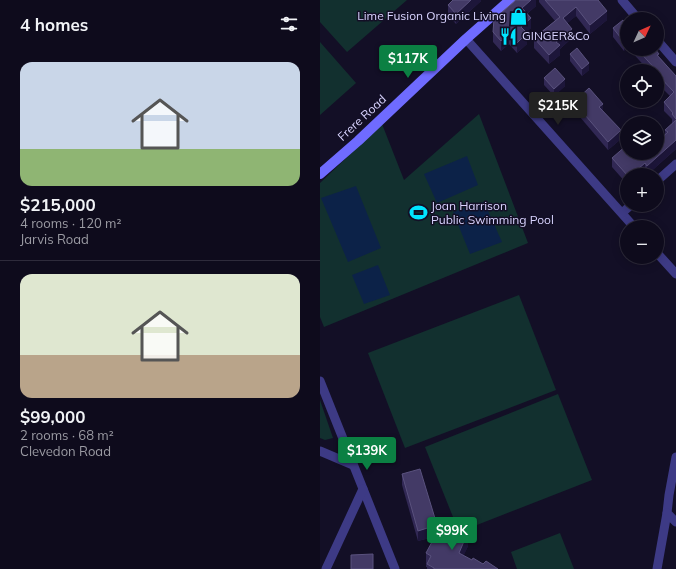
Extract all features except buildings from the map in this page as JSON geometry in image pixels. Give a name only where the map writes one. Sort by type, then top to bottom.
[{"type":"street","name":"Frere Road","points":[[320,174],[358,141],[466,39],[510,0]]},
{"type":"street","points":[[622,0],[632,12]]},
{"type":"street","points":[[466,39],[628,220]]},
{"type":"street","points":[[664,48],[676,62]]},
{"type":"street","points":[[664,175],[676,164]]},
{"type":"street","points":[[664,261],[676,274]]},
{"type":"street","points":[[320,382],[395,569]]},
{"type":"street","points":[[320,451],[353,465]]},
{"type":"street","points":[[657,569],[667,513],[668,495],[676,457]]},
{"type":"street","points":[[326,569],[363,490]]},
{"type":"street","points":[[667,513],[676,522]]},
{"type":"green space","points":[[320,0],[407,0],[347,52],[320,22]]},
{"type":"green space","points":[[320,42],[356,83],[320,115]]},
{"type":"green space","name":"Joan Harrison Public Swimming Pool","points":[[479,114],[528,243],[324,327],[320,317],[320,183],[382,124],[404,180]]},
{"type":"green space","points":[[519,295],[556,390],[405,448],[368,353]]},
{"type":"green space","points":[[558,394],[592,480],[459,532],[425,447]]},
{"type":"green space","points":[[320,400],[333,438],[325,440],[320,438]]},
{"type":"green space","points":[[560,533],[574,569],[517,569],[511,552]]},
{"type":"water","points":[[467,156],[478,185],[437,203],[424,174]]},
{"type":"water","points":[[356,186],[381,248],[348,262],[321,198]]},
{"type":"water","points":[[484,202],[502,242],[470,254],[453,212]]},
{"type":"water","points":[[378,265],[390,295],[364,304],[352,275]]},
{"type":"place","name":"Lime Fusion Organic Living","points":[[519,16]]},
{"type":"place","name":"GINGER&Co","points":[[509,36]]},
{"type":"place","name":"Joan Harrison Public Swimming Pool","points":[[418,213]]}]
